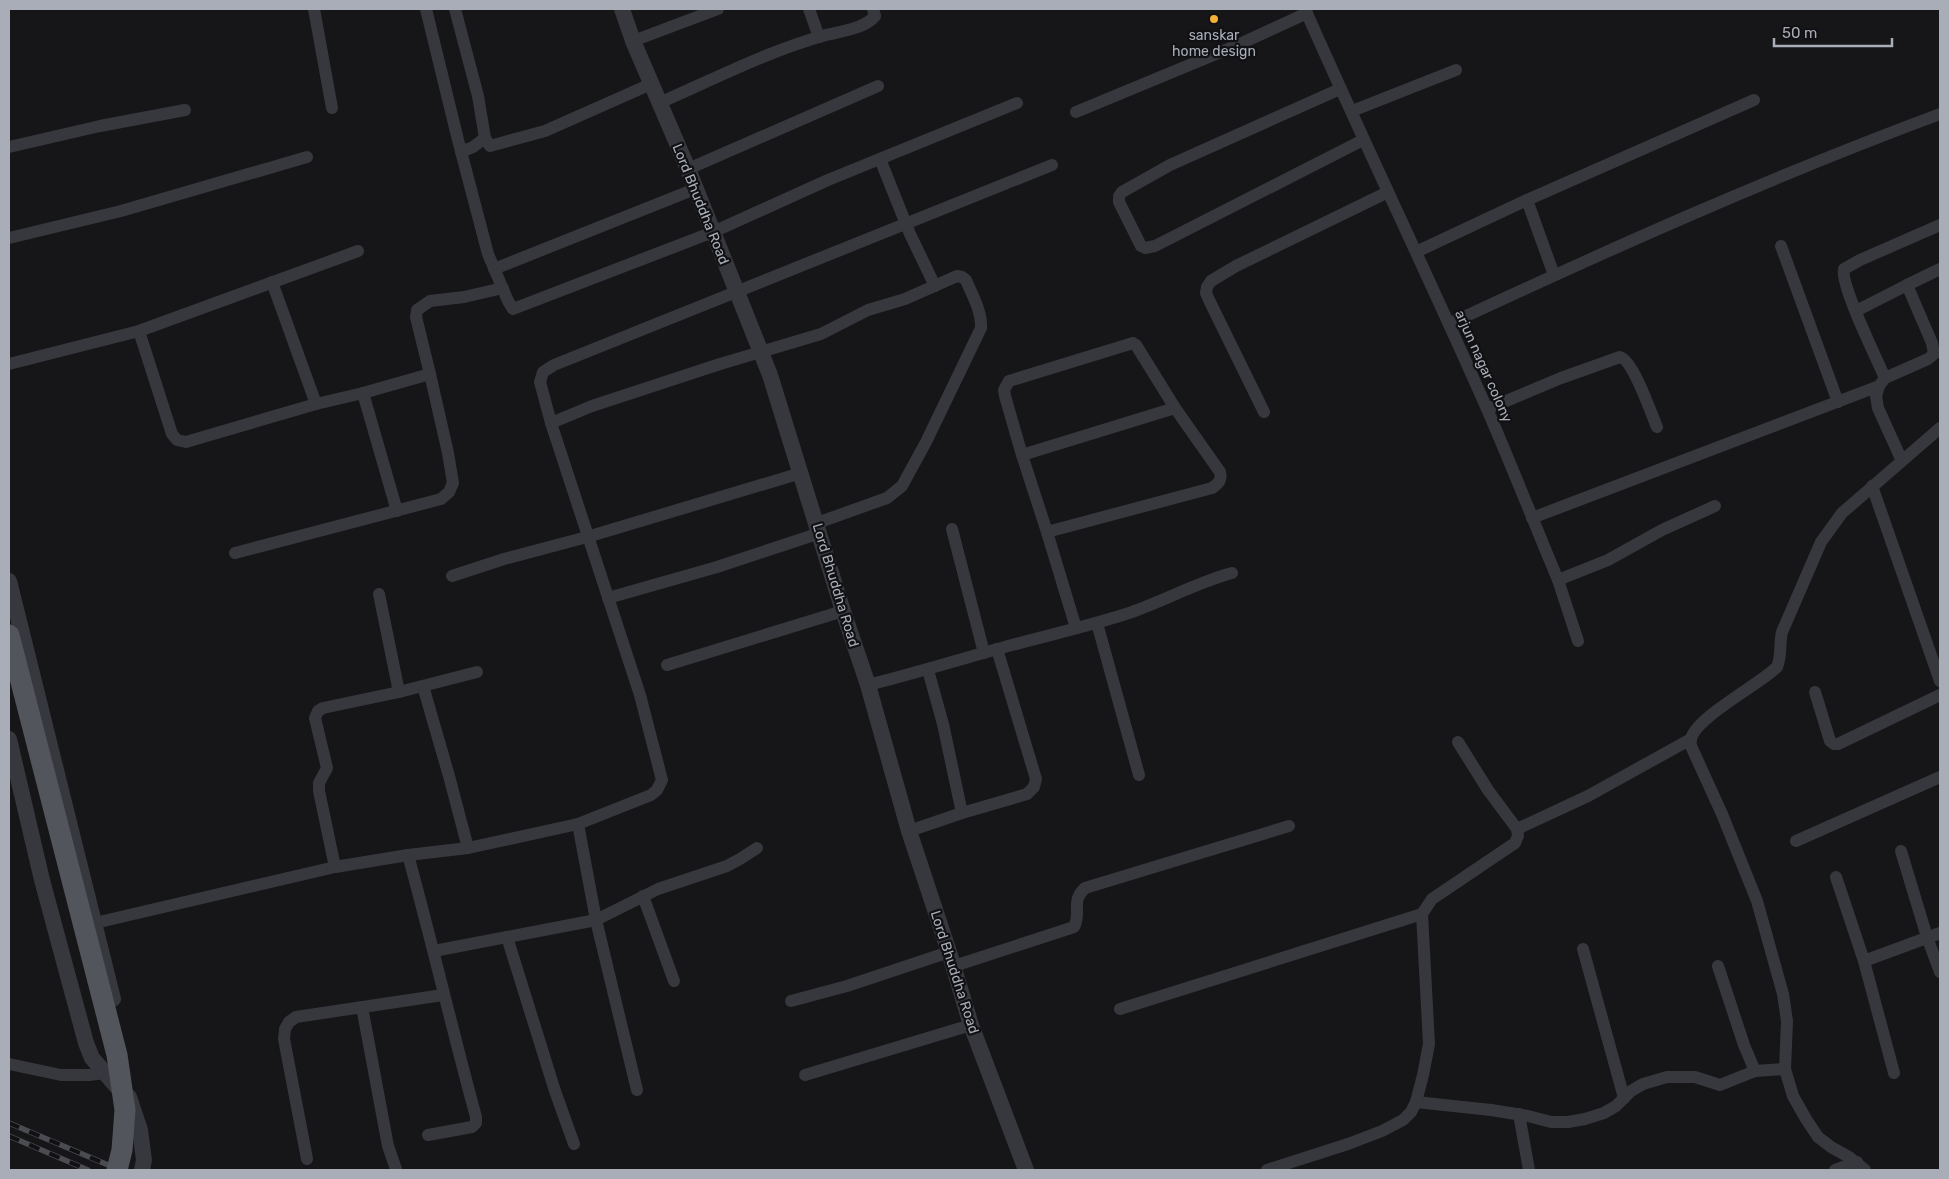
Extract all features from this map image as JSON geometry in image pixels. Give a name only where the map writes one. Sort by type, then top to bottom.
[{"type":"main road","points":[[9,636],[117,1055],[125,1110],[122,1150],[117,1170]]},
{"type":"street","points":[[314,9],[332,108]]},
{"type":"street","points":[[426,9],[481,231],[494,269],[513,309],[713,232],[828,180],[1017,104]]},
{"type":"street","points":[[455,9],[478,96],[485,138],[488,144],[492,146],[544,132],[651,84]]},
{"type":"street","name":"Lord Bhuddha Road","points":[[622,9],[633,41],[688,169],[770,375],[819,528],[843,611],[868,685],[910,831],[952,959],[971,1025],[1026,1170]]},
{"type":"street","points":[[633,41],[718,9]]},
{"type":"street","points":[[809,9],[819,37]]},
{"type":"street","points":[[659,103],[758,59],[870,21],[875,16],[873,9]]},
{"type":"street","points":[[1076,112],[1240,44],[1306,11]]},
{"type":"street","name":"arjun nagar colony","points":[[1306,11],[1340,90],[1352,111],[1363,140],[1487,409],[1558,580],[1578,641]]},
{"type":"street","points":[[1352,111],[1456,70]]},
{"type":"street","points":[[688,169],[878,86]]},
{"type":"street","points":[[1340,90],[1170,165],[1122,192],[1119,196],[1119,202],[1141,246],[1145,248],[1155,246],[1363,140]]},
{"type":"street","points":[[1416,252],[1527,200],[1754,100]]},
{"type":"street","points":[[9,147],[100,126],[185,110]]},
{"type":"street","points":[[1449,324],[1554,275],[1864,142],[1940,114]]},
{"type":"street","points":[[461,152],[473,148],[485,138]]},
{"type":"street","points":[[9,238],[121,211],[307,157]]},
{"type":"street","points":[[880,159],[906,223],[935,286]]},
{"type":"street","points":[[95,923],[335,868],[408,854],[468,848],[578,824],[651,795],[657,790],[662,780],[640,695],[551,423],[540,382],[544,372],[554,365],[1052,165]]},
{"type":"street","points":[[494,269],[695,189]]},
{"type":"street","points":[[1264,412],[1208,300],[1207,287],[1211,281],[1236,266],[1388,192]]},
{"type":"street","points":[[1527,200],[1554,275]]},
{"type":"street","points":[[1902,462],[1878,408],[1876,396],[1882,382],[1843,272],[1846,267],[1940,225]]},
{"type":"street","points":[[1781,246],[1838,402]]},
{"type":"street","points":[[9,364],[139,331],[358,251]]},
{"type":"street","points":[[1856,311],[1940,269]]},
{"type":"street","points":[[551,423],[592,406],[720,364],[821,334],[868,310],[891,304],[957,276],[966,280],[982,319],[981,328],[973,346],[926,442],[902,486],[897,491],[878,502],[819,528],[726,564],[608,598]]},
{"type":"street","points":[[272,282],[316,404]]},
{"type":"street","points":[[1532,518],[1838,402],[1928,359],[1934,354],[1932,344],[1907,286]]},
{"type":"street","points":[[235,553],[441,499],[450,492],[453,483],[448,453],[416,317],[417,310],[430,301],[464,297],[503,288]]},
{"type":"street","points":[[139,331],[172,434],[177,440],[186,442],[316,404],[430,374]]},
{"type":"street","points":[[1047,532],[1206,490],[1218,484],[1221,478],[1220,472],[1175,408],[1133,343],[1009,381],[1004,390],[1022,455],[1076,628]]},
{"type":"street","points":[[1487,409],[1561,378],[1620,357],[1625,359],[1632,369],[1657,427]]},
{"type":"street","points":[[363,393],[397,511]]},
{"type":"street","points":[[1022,455],[1175,408]]},
{"type":"street","points":[[1861,1166],[1818,1137],[1793,1096],[1785,1069],[1787,1021],[1783,994],[1757,901],[1722,814],[1691,746],[1691,739],[1694,731],[1707,719],[1777,667],[1779,662],[1779,642],[1782,632],[1822,542],[1842,513],[1940,428]]},
{"type":"street","points":[[452,576],[504,559],[588,537],[801,473]]},
{"type":"street","points":[[1872,486],[1940,681]]},
{"type":"street","points":[[1558,580],[1608,560],[1662,530],[1715,506]]},
{"type":"street","points":[[952,529],[984,653]]},
{"type":"street","points":[[868,685],[1097,623],[1152,605],[1209,580],[1232,573]]},
{"type":"street","points":[[9,581],[95,923],[126,1058],[129,1101],[140,1130],[144,1160],[142,1170]]},
{"type":"street","points":[[379,594],[399,692]]},
{"type":"street","points":[[667,665],[843,611]]},
{"type":"street","points":[[1097,623],[1139,775]]},
{"type":"street","points":[[910,831],[1027,794],[1036,783],[997,650]]},
{"type":"street","points":[[928,670],[943,724],[962,813]]},
{"type":"street","points":[[335,868],[318,791],[319,783],[327,768],[315,718],[316,714],[323,708],[399,692],[477,672]]},
{"type":"street","points":[[423,686],[468,848]]},
{"type":"street","points":[[1815,692],[1830,741],[1834,744],[1838,744],[1940,695]]},
{"type":"street","points":[[9,739],[42,880],[86,1042],[92,1058],[129,1101]]},
{"type":"street","points":[[1517,829],[1596,792],[1691,739]]},
{"type":"street","points":[[1267,1170],[1382,1131],[1403,1120],[1411,1112],[1416,1102],[1429,1044],[1422,914],[1432,899],[1515,844],[1518,836],[1517,829],[1488,790],[1458,742]]},
{"type":"street","points":[[1796,841],[1940,777]]},
{"type":"street","points":[[578,824],[596,920],[637,1090]]},
{"type":"street","points":[[791,1001],[1069,930],[1074,927],[1078,918],[1076,900],[1078,894],[1085,888],[1289,826]]},
{"type":"street","points":[[434,951],[596,920],[658,889],[727,866],[740,860],[757,848]]},
{"type":"street","points":[[1901,851],[1927,938],[1940,972]]},
{"type":"street","points":[[408,854],[476,1117],[476,1123],[472,1127],[428,1135]]},
{"type":"street","points":[[1836,877],[1864,961],[1894,1073]]},
{"type":"street","points":[[643,896],[674,981]]},
{"type":"street","points":[[1120,1009],[1422,914]]},
{"type":"street","points":[[1864,961],[1940,933]]},
{"type":"street","points":[[507,937],[555,1091],[574,1144]]},
{"type":"street","points":[[1583,949],[1624,1098]]},
{"type":"street","points":[[1718,966],[1744,1045],[1755,1071]]},
{"type":"street","points":[[307,1159],[284,1039],[285,1029],[289,1022],[296,1017],[443,995]]},
{"type":"street","points":[[362,1007],[388,1146],[396,1168]]},
{"type":"street","points":[[805,1075],[971,1025]]},
{"type":"street","points":[[9,1064],[61,1075],[89,1076],[105,1073]]},
{"type":"street","points":[[1416,1102],[1519,1114],[1551,1122],[1585,1120],[1604,1114],[1631,1091],[1643,1084],[1667,1077],[1695,1077],[1720,1085],[1755,1071],[1785,1069]]},
{"type":"street","points":[[1519,1114],[1529,1170]]},
{"type":"street","points":[[1835,1170],[1861,1166]]},
{"type":"railway","points":[[9,1123],[120,1170]]},
{"type":"railway","points":[[9,1136],[88,1170]]},
{"type":"place","name":"sanskar home design","points":[[1214,19]]}]
